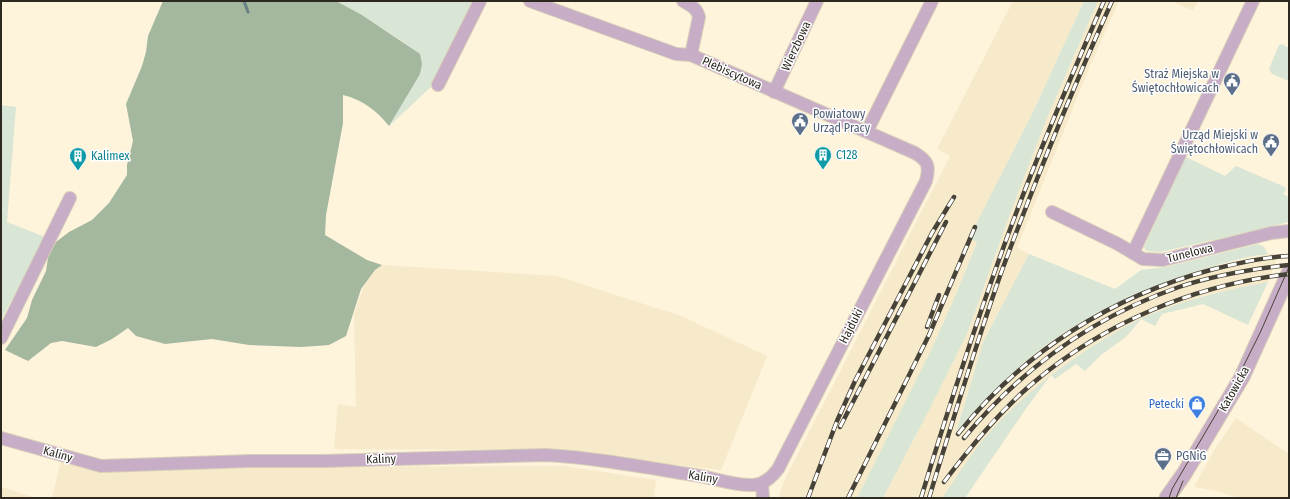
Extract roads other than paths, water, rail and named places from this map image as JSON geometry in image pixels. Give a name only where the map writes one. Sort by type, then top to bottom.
[{"type":"street","points":[[438,85],[480,1]]},
{"type":"street","name":"Plebiscytowa","points":[[530,1],[676,54],[691,55],[867,131],[915,153],[927,163]]},
{"type":"street","points":[[683,1],[695,8],[699,16],[691,55]]},
{"type":"street","name":"Wierzbowa","points":[[774,92],[817,1]]},
{"type":"street","points":[[867,131],[932,1]]},
{"type":"street","points":[[1133,254],[1161,198],[1253,1]]},
{"type":"street","name":"Hajduki","points":[[762,484],[773,476],[778,469],[922,189],[928,173],[927,163]]},
{"type":"street","points":[[1,338],[70,198]]},
{"type":"street","name":"Tunelowa","points":[[1052,212],[1118,244],[1144,259],[1163,260],[1263,235],[1289,231]]},
{"type":"street","name":"Katowicka","points":[[1167,498],[1184,474],[1242,377],[1289,273]]},
{"type":"street","name":"Kaliny","points":[[1,438],[101,466],[251,461],[324,461],[546,455],[578,458],[700,476],[742,484],[762,484]]},
{"type":"street","points":[[762,484],[763,498]]},
{"type":"waterway","points":[[244,1],[248,12]]},
{"type":"tram line","points":[[1169,498],[1172,489],[1239,375],[1260,333],[1289,267]]},
{"type":"tram line","points":[[1176,498],[1183,481]]},
{"type":"railway","points":[[921,498],[966,356],[1002,251],[1025,189],[1069,81],[1104,1]]},
{"type":"railway","points":[[929,498],[1001,273],[1054,136],[1112,1]]},
{"type":"railway","points":[[808,498],[837,421],[855,381],[932,233],[954,197]]},
{"type":"railway","points":[[840,427],[946,222]]},
{"type":"railway","points":[[848,498],[929,335],[975,227]]},
{"type":"railway","points":[[958,434],[984,404],[1041,352],[1072,330],[1106,311],[1140,294],[1176,280],[1242,263],[1289,256]]},
{"type":"railway","points":[[964,438],[986,413],[1035,367],[1088,330],[1117,313],[1147,299],[1206,279],[1261,268],[1289,265]]},
{"type":"railway","points":[[944,482],[986,430],[1021,394],[1061,361],[1090,342],[1121,325],[1186,297],[1219,287],[1254,279],[1289,274]]},
{"type":"railway","points":[[927,327],[939,295]]},
{"type":"place","name":"Straż Miejska w Świętochłowicach","points":[[1232,96]]},
{"type":"place","name":"Powiatowy Urząd Pracy","points":[[800,136]]},
{"type":"place","name":"Urząd Miejski w Świętochłowicach","points":[[1271,157]]},
{"type":"place","name":"C128","points":[[823,170]]},
{"type":"place","name":"Kalimex","points":[[78,171]]},
{"type":"place","name":"Petecki","points":[[1197,419]]},
{"type":"place","name":"PGNiG","points":[[1163,471]]}]
